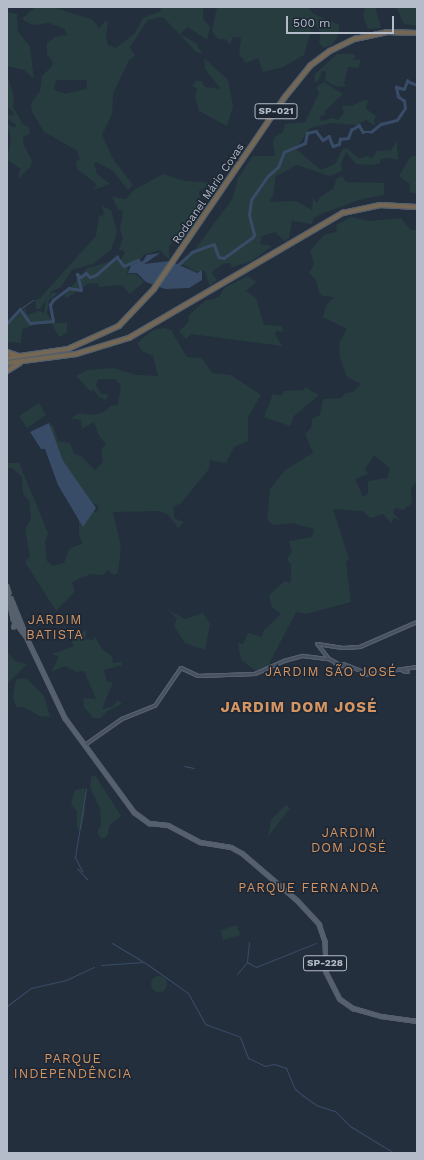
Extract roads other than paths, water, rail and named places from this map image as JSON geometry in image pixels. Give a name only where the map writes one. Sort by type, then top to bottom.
[{"type":"highway","name":"Rodoanel Mário Covas","points":[[7,358],[22,357],[68,349],[109,332],[130,318],[154,289],[285,96],[310,66],[330,51],[355,39],[387,32],[417,33]]},
{"type":"highway","points":[[7,363],[76,354],[129,338],[188,306],[335,216],[374,205],[417,207]]},
{"type":"highway","points":[[7,352],[22,357]]},
{"type":"highway","points":[[7,371],[22,362]]},
{"type":"main road","name":"SP-228","points":[[7,586],[22,627],[63,715],[140,818],[149,823],[170,826],[200,842],[234,848],[282,887],[321,928],[325,942],[326,970],[334,992],[340,999],[353,1008],[380,1016],[417,1021]]},
{"type":"main road","points":[[7,592],[12,616],[22,627]]},
{"type":"main road","points":[[12,616],[17,615],[13,627],[22,627]]},
{"type":"main road","points":[[416,667],[370,674],[364,673],[329,659],[317,644],[343,648],[360,647],[417,622]]},
{"type":"main road","points":[[84,745],[122,719],[155,706],[181,668],[198,676],[255,674],[292,658],[329,659]]},
{"type":"main road","points":[[409,666],[416,667]]},
{"type":"main road","points":[[402,670],[408,672]]},
{"type":"water","points":[[160,253],[144,264],[170,261],[197,273],[202,270],[202,280],[189,288],[165,289],[146,282],[137,273],[128,273],[131,265],[143,261],[147,255]]},
{"type":"water","points":[[49,423],[63,461],[96,508],[83,527],[58,485],[45,449],[41,449],[30,432]]},
{"type":"waterway","points":[[176,267],[192,252],[214,244],[219,257],[224,258],[252,238],[254,235],[249,215],[251,200],[268,176],[278,167],[284,152],[305,143],[307,133],[316,131],[323,140],[329,136],[333,146],[339,144],[340,139],[348,138],[351,130],[359,125],[363,132],[371,132],[381,124],[397,120],[405,108],[404,101],[398,97],[396,87],[404,89],[407,81],[417,85]]},
{"type":"waterway","points":[[7,323],[20,309],[30,323],[53,321],[50,305],[53,300],[69,288],[81,290],[77,274],[81,277],[86,273],[90,277],[96,275],[117,257],[124,266],[138,260],[141,265]]},
{"type":"waterway","points":[[20,309],[33,300]]},
{"type":"waterway","points":[[184,766],[194,768]]},
{"type":"waterway","points":[[82,871],[75,857],[86,789]]},
{"type":"waterway","points":[[77,868],[87,879]]},
{"type":"waterway","points":[[247,961],[249,942]]},
{"type":"waterway","points":[[112,943],[142,961]]},
{"type":"waterway","points":[[237,974],[247,962],[256,967],[316,943]]},
{"type":"waterway","points":[[101,965],[144,962],[188,993],[205,1024],[240,1037],[248,1058],[265,1066],[274,1064],[286,1068],[295,1089],[301,1094],[316,1105],[335,1111],[350,1126],[394,1153]]},
{"type":"waterway","points":[[7,1006],[31,988],[66,980],[94,967]]},
{"type":"district","name":"JARDIM BATISTA","points":[[55,628]]},
{"type":"district","name":"JARDIM SÃO JOSÉ","points":[[331,672]]},
{"type":"district","name":"JARDIM DOM JOSÉ","points":[[299,708]]},
{"type":"district","name":"JARDIM DOM JOSÉ","points":[[349,842]]},
{"type":"district","name":"PARQUE FERNANDA","points":[[309,888]]},
{"type":"district","name":"PARQUE INDEPENDÊNCIA","points":[[73,1068]]}]
